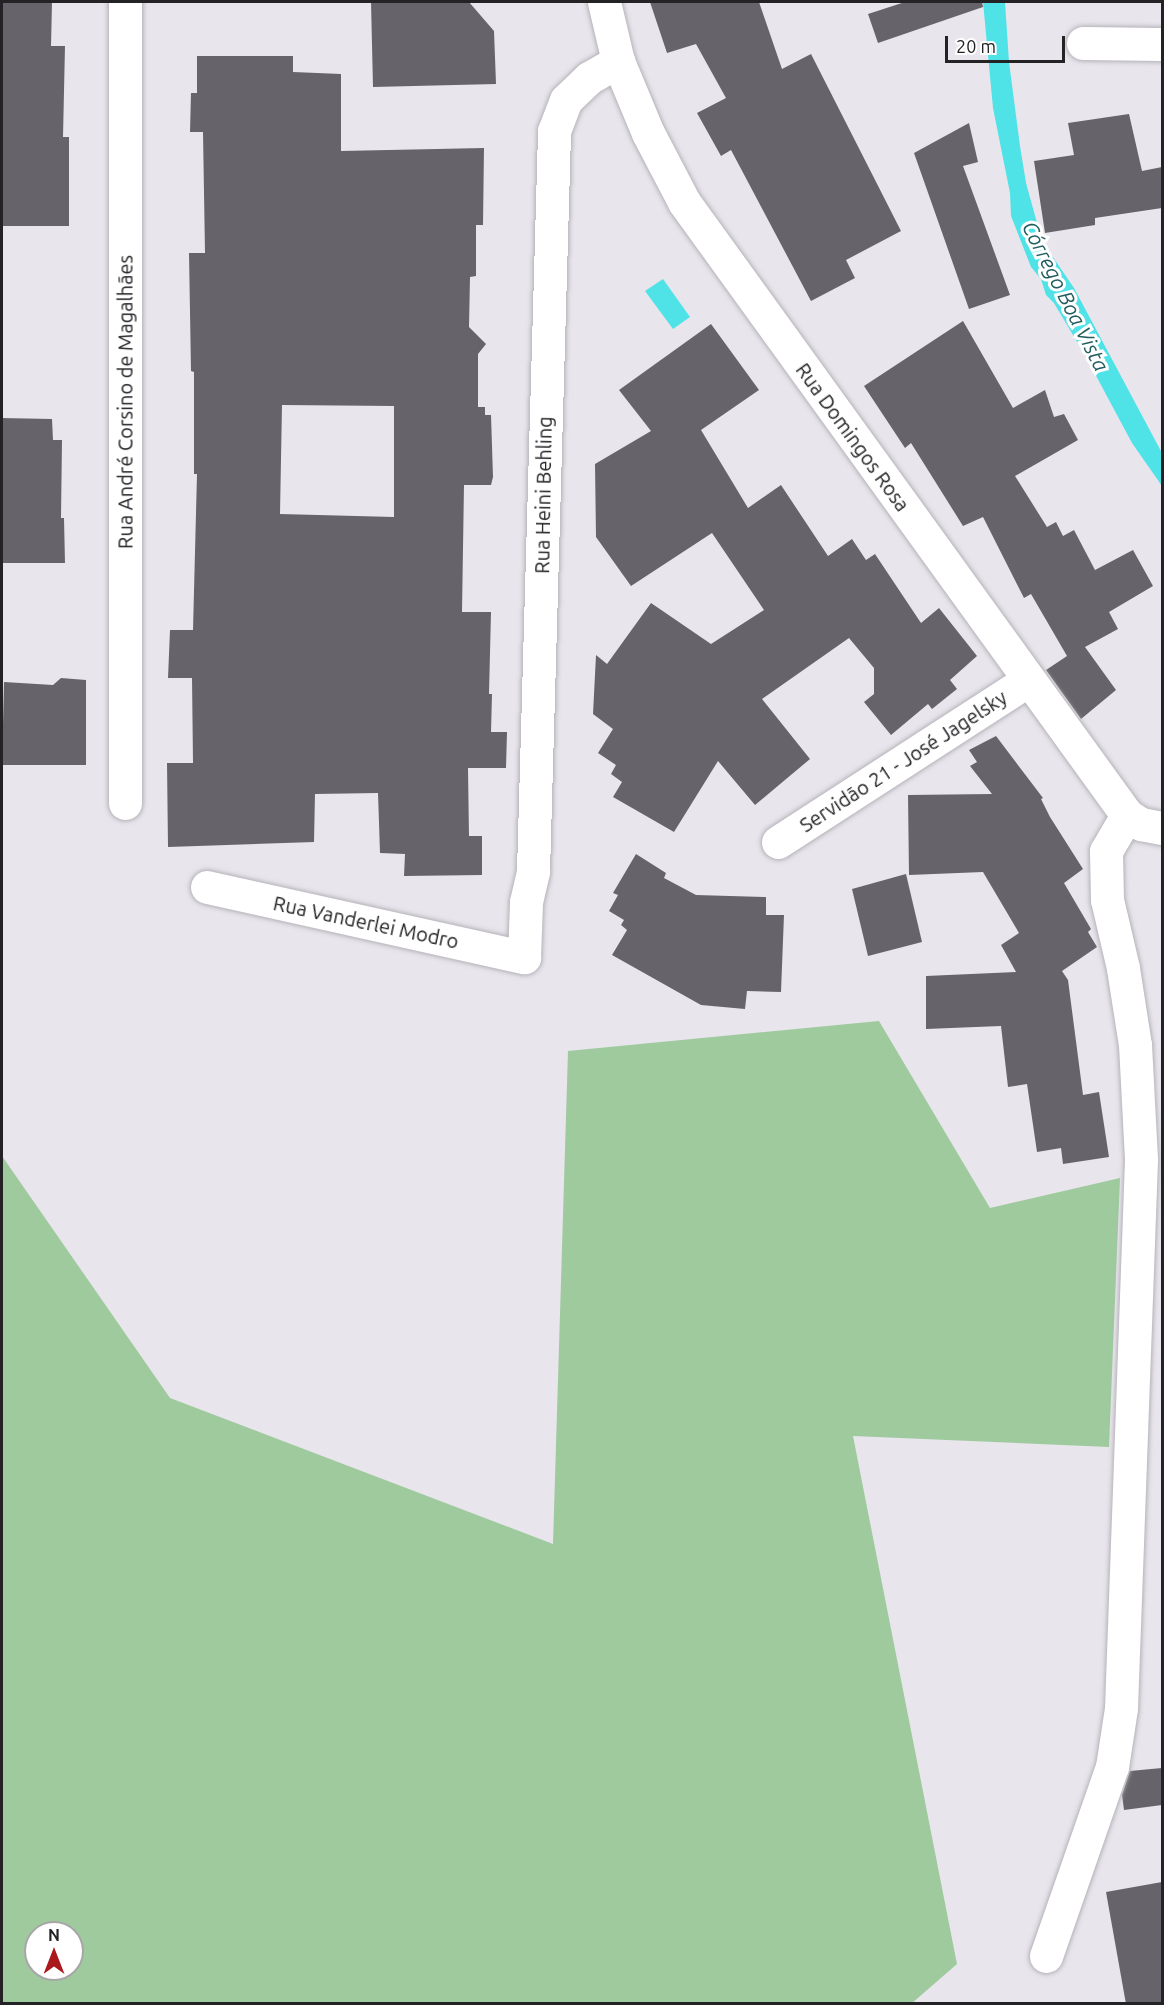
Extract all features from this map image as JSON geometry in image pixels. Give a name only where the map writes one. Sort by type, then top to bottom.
[{"type":"street","name":"Rua André Corsino de Magalhães","points":[[125,2],[125,802]]},
{"type":"street","name":"Rua Domingos Rosa","points":[[604,2],[618,61],[648,132],[684,202],[1028,680],[1143,822]]},
{"type":"street","points":[[1083,43],[1162,44]]},
{"type":"street","name":"Rua Heini Behling","points":[[524,957],[526,902],[533,871],[554,130],[567,100],[589,78],[618,61]]},
{"type":"street","name":"Servidão 21 - José Jagelsky","points":[[778,842],[1028,680]]},
{"type":"street","points":[[1046,1956],[1112,1767],[1121,1708],[1141,1159],[1135,1046],[1123,968],[1107,900],[1106,851],[1143,822]]},
{"type":"street","name":"Rua Vanderlei Modro","points":[[207,887],[524,957]]},
{"type":"green space","points":[[879,1021],[990,1208],[1120,1178],[1109,1447],[853,1436],[957,1964],[911,2004],[2,2003],[2,1156],[170,1398],[553,1544],[568,1051]]},
{"type":"water","name":"Córrego Boa Vista","points":[[983,2],[1005,2],[1009,62],[1020,146],[1026,183],[1042,241],[1074,288],[1162,453],[1162,486],[1132,443],[1086,357],[1054,303],[1046,295],[1041,279],[1031,267],[1011,216],[1010,193],[993,108]]},
{"type":"water","points":[[663,279],[690,317],[673,329],[645,291]]},
{"type":"building","points":[[2,2],[52,3],[51,46],[65,46],[63,137],[69,137],[69,226],[2,226]]},
{"type":"building","points":[[371,2],[469,2],[494,31],[496,84],[373,87]]},
{"type":"building","points":[[650,2],[759,2],[782,69],[811,54],[901,231],[846,260],[855,278],[811,301],[731,150],[721,156],[697,113],[726,98],[696,44],[667,53]]},
{"type":"building","points":[[905,2],[982,2],[983,7],[878,43],[868,14]]},
{"type":"building","points":[[197,56],[293,56],[293,72],[341,74],[341,151],[484,148],[483,225],[476,225],[476,276],[470,277],[469,327],[486,344],[478,354],[478,407],[485,407],[485,415],[491,415],[493,477],[491,485],[464,485],[462,612],[491,612],[489,694],[492,694],[491,732],[507,732],[506,768],[468,768],[469,836],[482,836],[482,875],[404,876],[405,854],[380,853],[378,793],[315,794],[314,842],[168,847],[167,763],[193,763],[192,678],[168,678],[170,630],[193,630],[197,474],[194,474],[194,372],[191,371],[189,253],[205,253],[203,132],[190,132],[191,93],[197,93]],"holes":[[[282,405],[394,406],[394,517],[280,514]]]},
{"type":"building","points":[[1129,114],[1142,171],[1162,167],[1162,208],[1095,218],[1095,225],[1045,233],[1034,161],[1074,155],[1068,123]]},
{"type":"building","points":[[969,123],[978,162],[963,166],[1010,295],[969,309],[914,153]]},
{"type":"building","points":[[963,321],[1013,408],[1045,390],[1054,417],[1064,414],[1078,440],[1015,476],[1047,527],[1056,522],[1063,536],[1074,530],[1095,570],[1133,550],[1153,586],[1109,612],[1118,629],[1085,647],[1116,690],[1081,719],[1046,670],[1067,656],[1031,594],[1024,598],[983,517],[963,526],[911,443],[905,448],[864,386]]},
{"type":"building","points":[[711,324],[759,390],[701,430],[748,508],[781,485],[828,556],[852,539],[866,560],[875,554],[921,623],[939,608],[977,656],[950,680],[957,689],[932,709],[928,704],[891,735],[864,702],[874,694],[874,668],[849,638],[762,699],[810,759],[755,805],[718,761],[674,832],[613,797],[622,782],[611,774],[616,765],[598,753],[613,729],[593,714],[596,655],[607,664],[651,603],[711,644],[764,610],[712,533],[631,586],[596,537],[595,464],[651,431],[619,390]]},
{"type":"building","points":[[2,418],[52,419],[53,440],[62,440],[61,518],[64,518],[65,563],[2,563]]},
{"type":"building","points":[[61,678],[86,680],[86,765],[2,765],[4,682],[53,685]]},
{"type":"building","points":[[996,736],[1043,798],[1041,799],[1050,817],[1083,869],[1064,883],[1091,929],[1088,932],[1097,947],[1062,971],[1068,980],[1083,1095],[1099,1092],[1109,1157],[1063,1164],[1061,1148],[1037,1152],[1027,1084],[1008,1087],[1001,1026],[926,1029],[926,976],[1016,972],[1001,945],[1019,933],[983,872],[909,875],[908,795],[992,794],[970,766],[977,762],[969,750]]},
{"type":"building","points":[[636,854],[666,873],[664,878],[696,895],[766,897],[766,915],[784,915],[781,992],[747,991],[745,1009],[701,1005],[612,955],[627,930],[621,925],[624,920],[609,911],[618,895],[613,893]]},
{"type":"building","points":[[906,874],[922,942],[868,956],[852,889]]},
{"type":"building","points":[[1162,1768],[1162,1805],[1124,1810],[1122,1795],[1130,1771]]},
{"type":"building","points":[[1162,1882],[1162,2004],[1126,2004],[1106,1892]]}]
